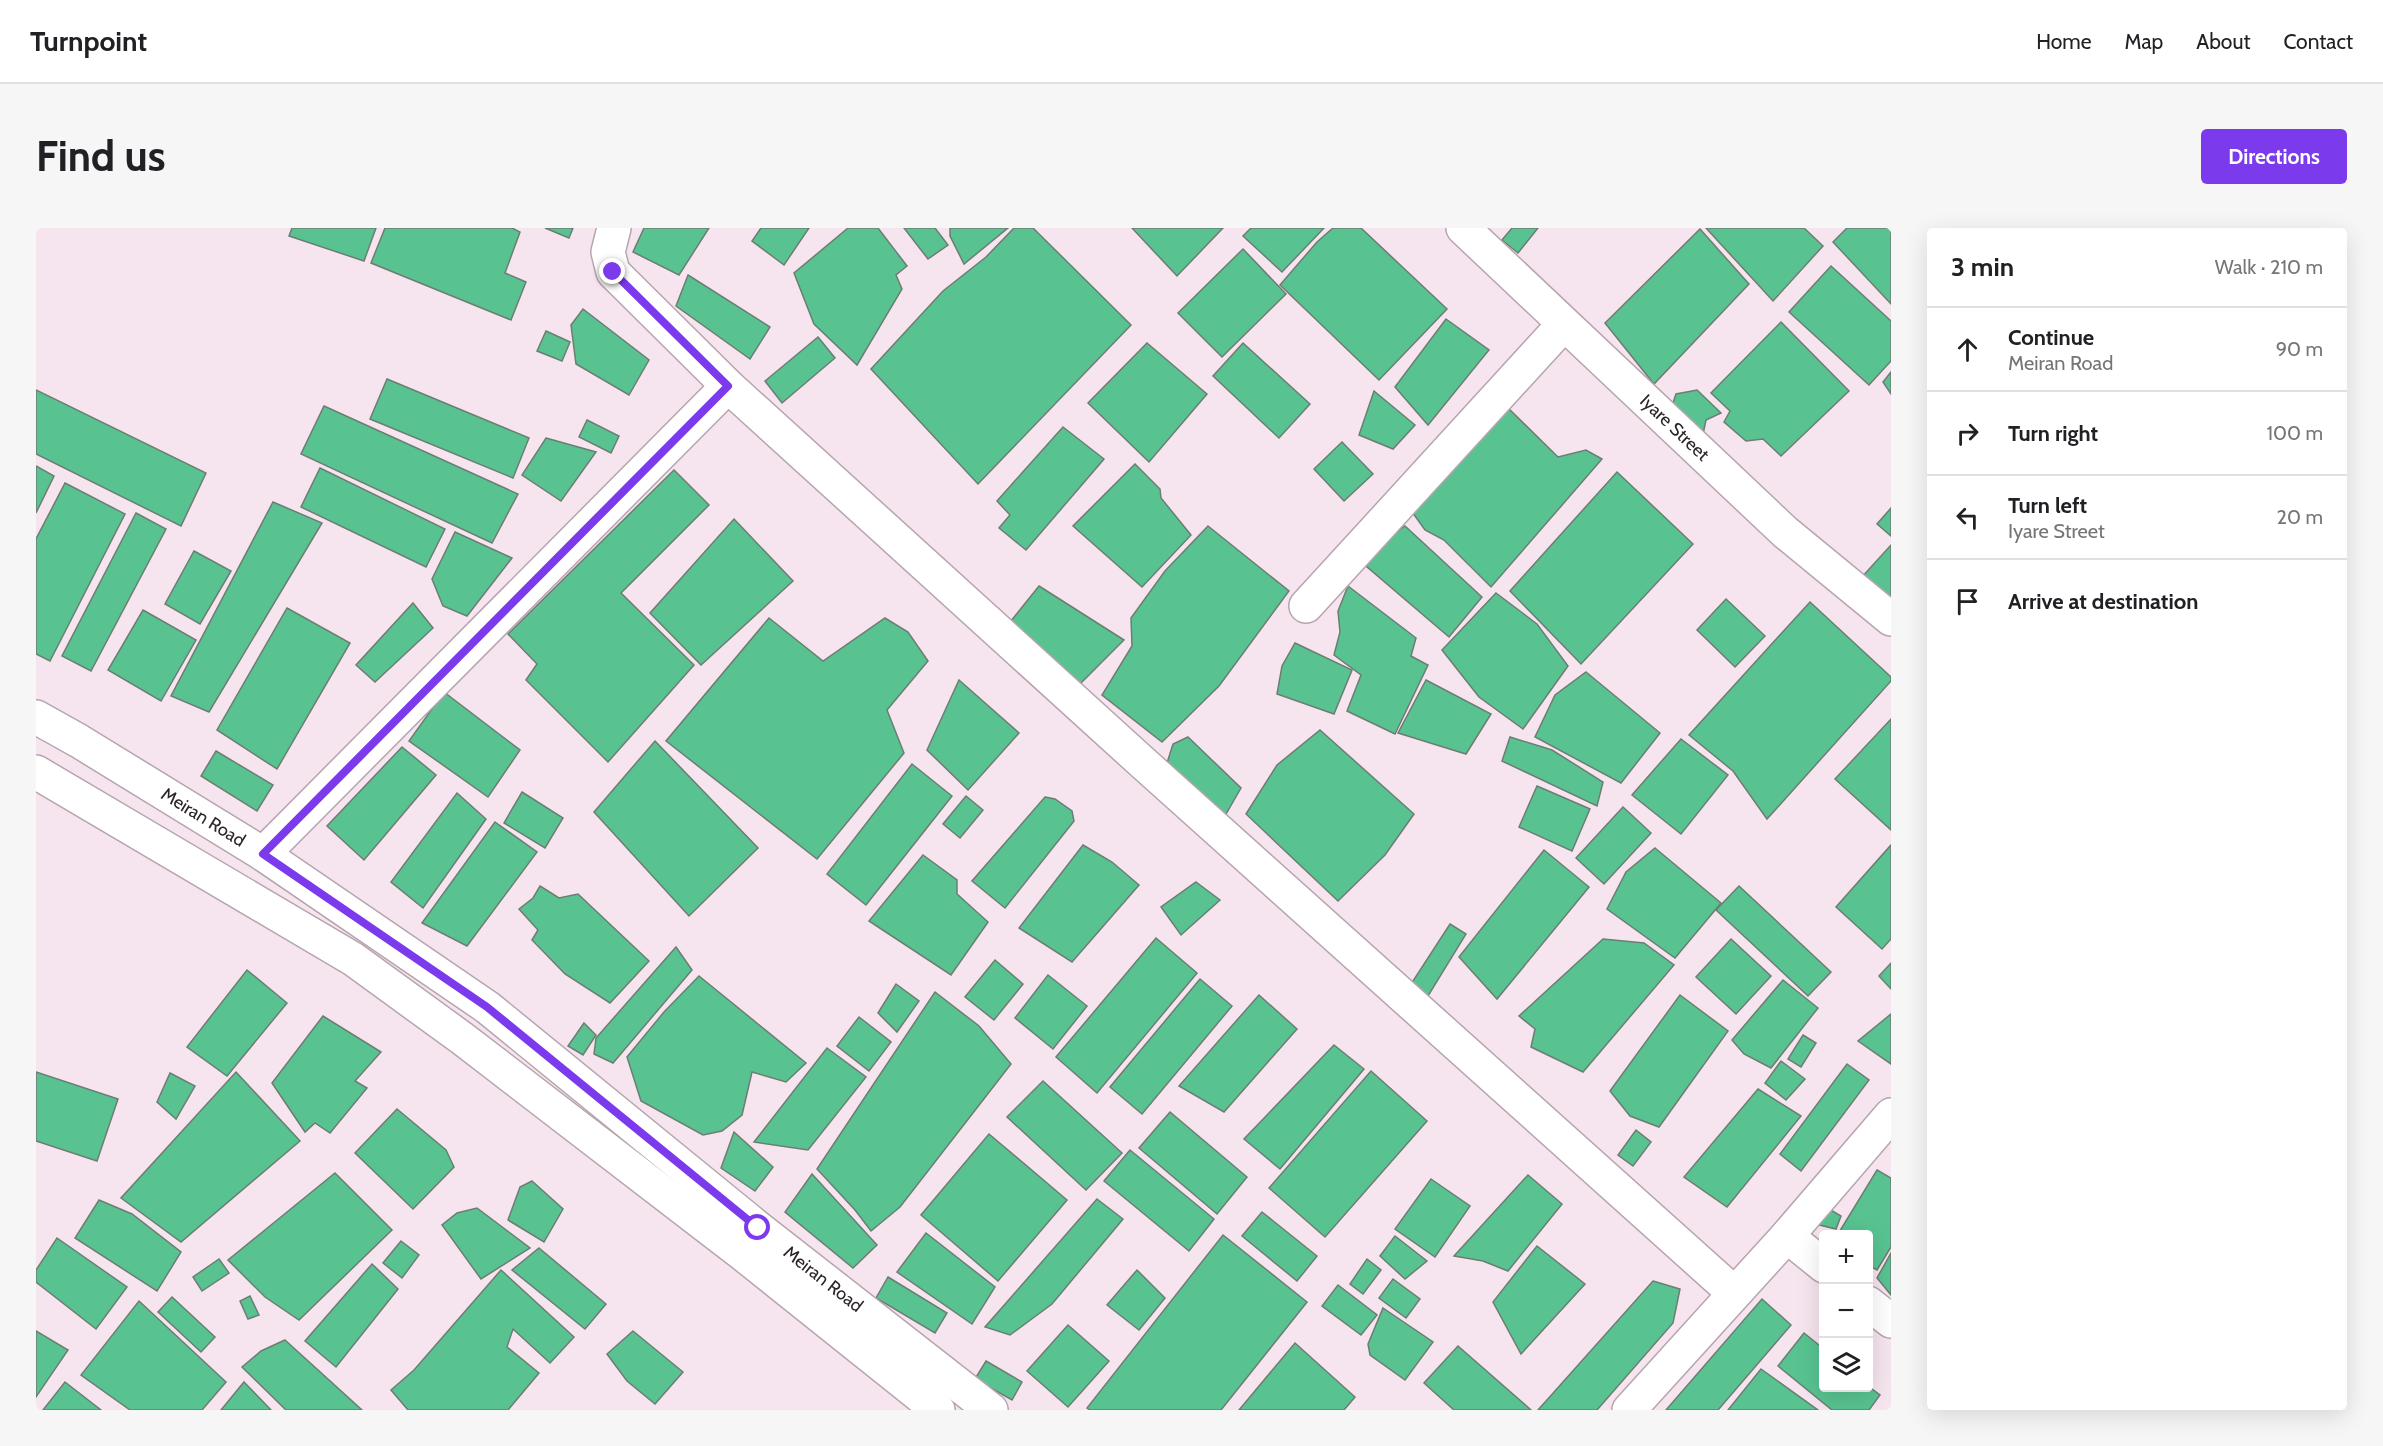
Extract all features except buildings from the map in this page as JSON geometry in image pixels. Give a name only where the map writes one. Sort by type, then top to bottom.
[{"type":"street","points":[[614,228],[608,252],[613,272],[728,386],[1133,754],[1734,1293]]},
{"type":"street","name":"Iyare Street","points":[[1463,228],[1785,532],[1891,620]]},
{"type":"street","points":[[1306,606],[1564,324]]},
{"type":"street","points":[[263,854],[728,386]]},
{"type":"street","name":"Meiran Road","points":[[36,717],[80,741],[263,854],[487,1007],[758,1228],[991,1410]]},
{"type":"street","points":[[47,778],[80,741]]},
{"type":"street","name":"Meiran Road","points":[[47,778],[353,959],[463,1039],[744,1255],[938,1410]]},
{"type":"street","points":[[1629,1410],[1787,1236],[1891,1115]]},
{"type":"street","points":[[1787,1236],[1819,1262]]},
{"type":"street","points":[[1873,1306],[1891,1321]]},
{"type":"route","points":[[613,272],[728,386],[263,854],[487,1007],[758,1228]]}]
